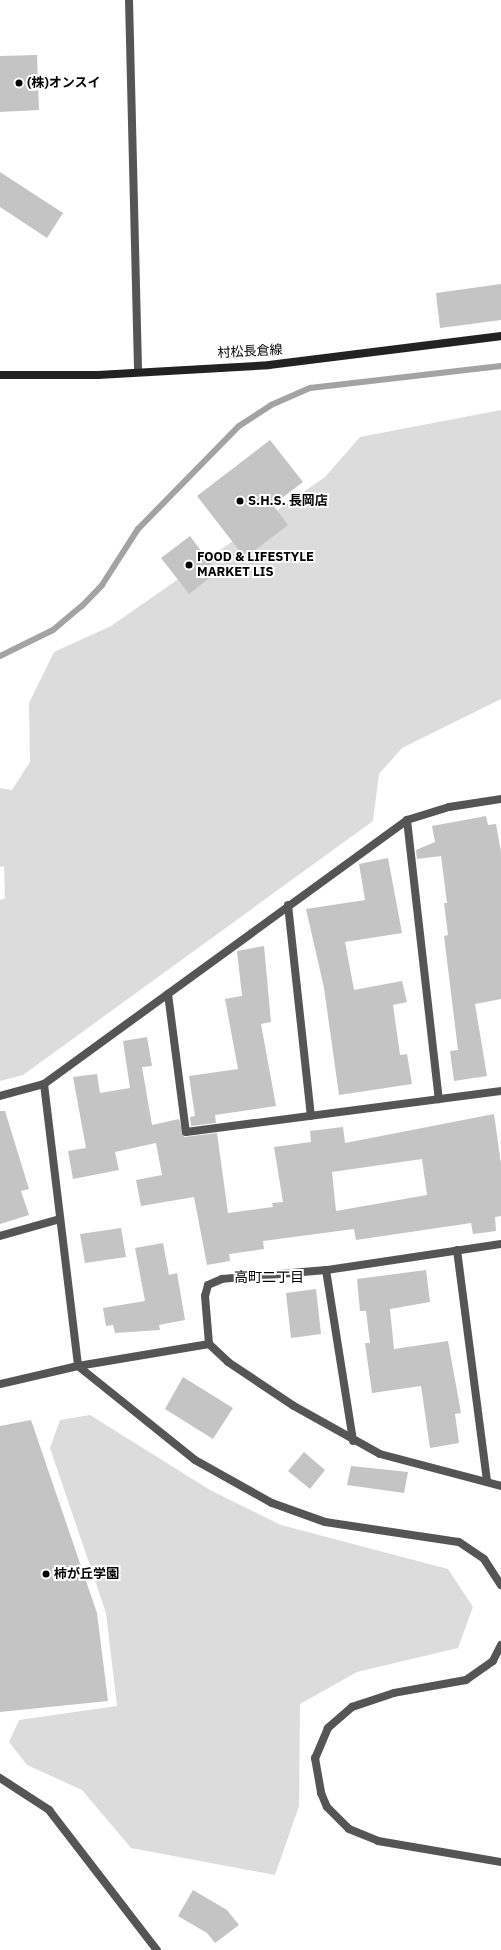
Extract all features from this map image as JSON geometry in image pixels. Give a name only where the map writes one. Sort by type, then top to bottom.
[{"type":"main road","name":"村松長倉線","points":[[0,374],[98,375],[138,370],[269,365],[501,336]]},
{"type":"street","points":[[129,0],[138,370]]},
{"type":"street","points":[[0,1096],[44,1084],[288,905],[407,820],[449,807],[501,799]]},
{"type":"street","points":[[407,820],[439,1099]]},
{"type":"street","points":[[288,905],[311,1116]]},
{"type":"street","points":[[168,994],[186,1132],[501,1091]]},
{"type":"street","points":[[44,1084],[78,1366],[194,1460],[272,1503],[325,1522],[459,1542],[484,1559],[501,1585]]},
{"type":"street","points":[[0,1236],[60,1219]]},
{"type":"street","points":[[501,1244],[326,1270],[222,1279],[208,1285],[205,1296],[209,1344],[228,1362],[353,1442],[380,1454],[487,1481],[501,1486]]},
{"type":"street","points":[[457,1250],[487,1481]]},
{"type":"street","points":[[326,1270],[353,1442]]},
{"type":"street","points":[[0,1384],[78,1366],[209,1344]]},
{"type":"street","points":[[501,1645],[493,1661],[466,1680],[375,1698],[352,1707],[328,1728],[315,1758],[321,1793],[334,1815],[348,1829],[408,1848],[501,1862]]},
{"type":"street","points":[[0,1778],[49,1810],[157,1950]]},
{"type":"shaded area","points":[[501,410],[501,699],[402,748],[379,774],[373,821],[23,1075],[0,1081],[0,900],[5,898],[4,866],[0,867],[0,788],[12,790],[30,762],[29,703],[54,652],[111,626],[325,477],[360,437]]},
{"type":"shaded area","points":[[90,1415],[210,1490],[281,1525],[448,1569],[473,1607],[458,1648],[357,1672],[300,1704],[299,1806],[275,1875],[131,1848],[82,1790],[27,1765],[9,1742],[19,1720],[117,1706],[106,1613],[50,1448],[60,1420]]},
{"type":"building","name":"(株)オンスイ","points":[[37,55],[39,110],[0,112],[0,56]]},
{"type":"building","points":[[0,172],[63,213],[47,238],[0,207]]},
{"type":"building","points":[[501,284],[501,320],[440,328],[436,293]]},
{"type":"building","name":"S.H.S. 長岡店","points":[[270,440],[303,482],[273,505],[288,525],[245,558],[197,496]]},
{"type":"building","name":"FOOD & LIFESTYLE MARKET LIS","points":[[190,536],[217,572],[189,594],[161,558]]},
{"type":"building","points":[[486,816],[488,825],[496,824],[501,852],[501,999],[475,1004],[487,1076],[454,1081],[450,1051],[458,1050],[444,936],[448,935],[444,903],[447,903],[441,856],[417,859],[416,850],[435,842],[432,826]]},
{"type":"building","points":[[388,858],[402,933],[345,942],[354,990],[402,981],[407,1002],[393,1005],[400,1055],[407,1054],[412,1084],[339,1095],[324,988],[306,909],[365,900],[359,864]]},
{"type":"building","points":[[264,946],[271,1022],[261,1024],[276,1106],[215,1115],[216,1123],[191,1126],[190,1117],[195,1116],[189,1076],[238,1069],[225,999],[242,996],[237,951]]},
{"type":"building","points":[[147,1037],[152,1066],[142,1067],[152,1125],[179,1119],[184,1137],[217,1133],[228,1213],[273,1207],[272,1203],[283,1202],[274,1147],[311,1142],[310,1131],[343,1127],[345,1143],[494,1114],[501,1164],[501,1216],[495,1217],[496,1231],[473,1234],[471,1223],[356,1240],[354,1229],[263,1241],[264,1249],[229,1254],[230,1261],[207,1265],[194,1197],[141,1206],[136,1180],[162,1175],[156,1143],[115,1152],[119,1170],[73,1179],[68,1151],[86,1148],[73,1077],[97,1074],[100,1093],[130,1088],[123,1041]],"holes":[[[422,1159],[427,1195],[336,1211],[332,1172]]]},
{"type":"building","points":[[0,1111],[5,1111],[29,1189],[21,1191],[29,1215],[0,1224]]},
{"type":"building","points":[[121,1228],[126,1257],[85,1263],[80,1234]]},
{"type":"building","points":[[163,1243],[169,1275],[177,1273],[185,1320],[159,1325],[160,1330],[115,1333],[113,1325],[106,1326],[103,1308],[145,1301],[135,1248]]},
{"type":"building","points":[[426,1270],[430,1302],[390,1309],[394,1349],[448,1341],[461,1413],[455,1414],[459,1443],[430,1448],[421,1386],[372,1393],[365,1343],[370,1343],[366,1311],[360,1311],[357,1279]]},
{"type":"building","points":[[316,1289],[321,1334],[291,1338],[286,1293]]},
{"type":"building","points":[[183,1377],[233,1408],[213,1439],[165,1409]]},
{"type":"building","points":[[31,1420],[97,1613],[108,1701],[0,1712],[0,1426]]},
{"type":"building","points":[[304,1452],[325,1470],[310,1489],[288,1471]]},
{"type":"building","points":[[351,1466],[408,1472],[404,1493],[347,1485]]},
{"type":"building","points":[[193,1890],[227,1910],[239,1925],[215,1943],[207,1933],[178,1916]]},
{"type":"waterway","points":[[0,656],[53,630],[82,606],[102,585],[138,529],[239,426],[271,405],[310,388],[501,366]]},
{"type":"place","name":"(株)オンスイ","points":[[19,83]]},
{"type":"place","name":"S.H.S. 長岡店","points":[[240,501]]},
{"type":"place","name":"FOOD & LIFESTYLE MARKET LIS","points":[[189,565]]},
{"type":"place","name":"柿が丘学園","points":[[46,1574]]},
{"type":"district","name":"高町二丁目","points":[[269,1277]]}]
